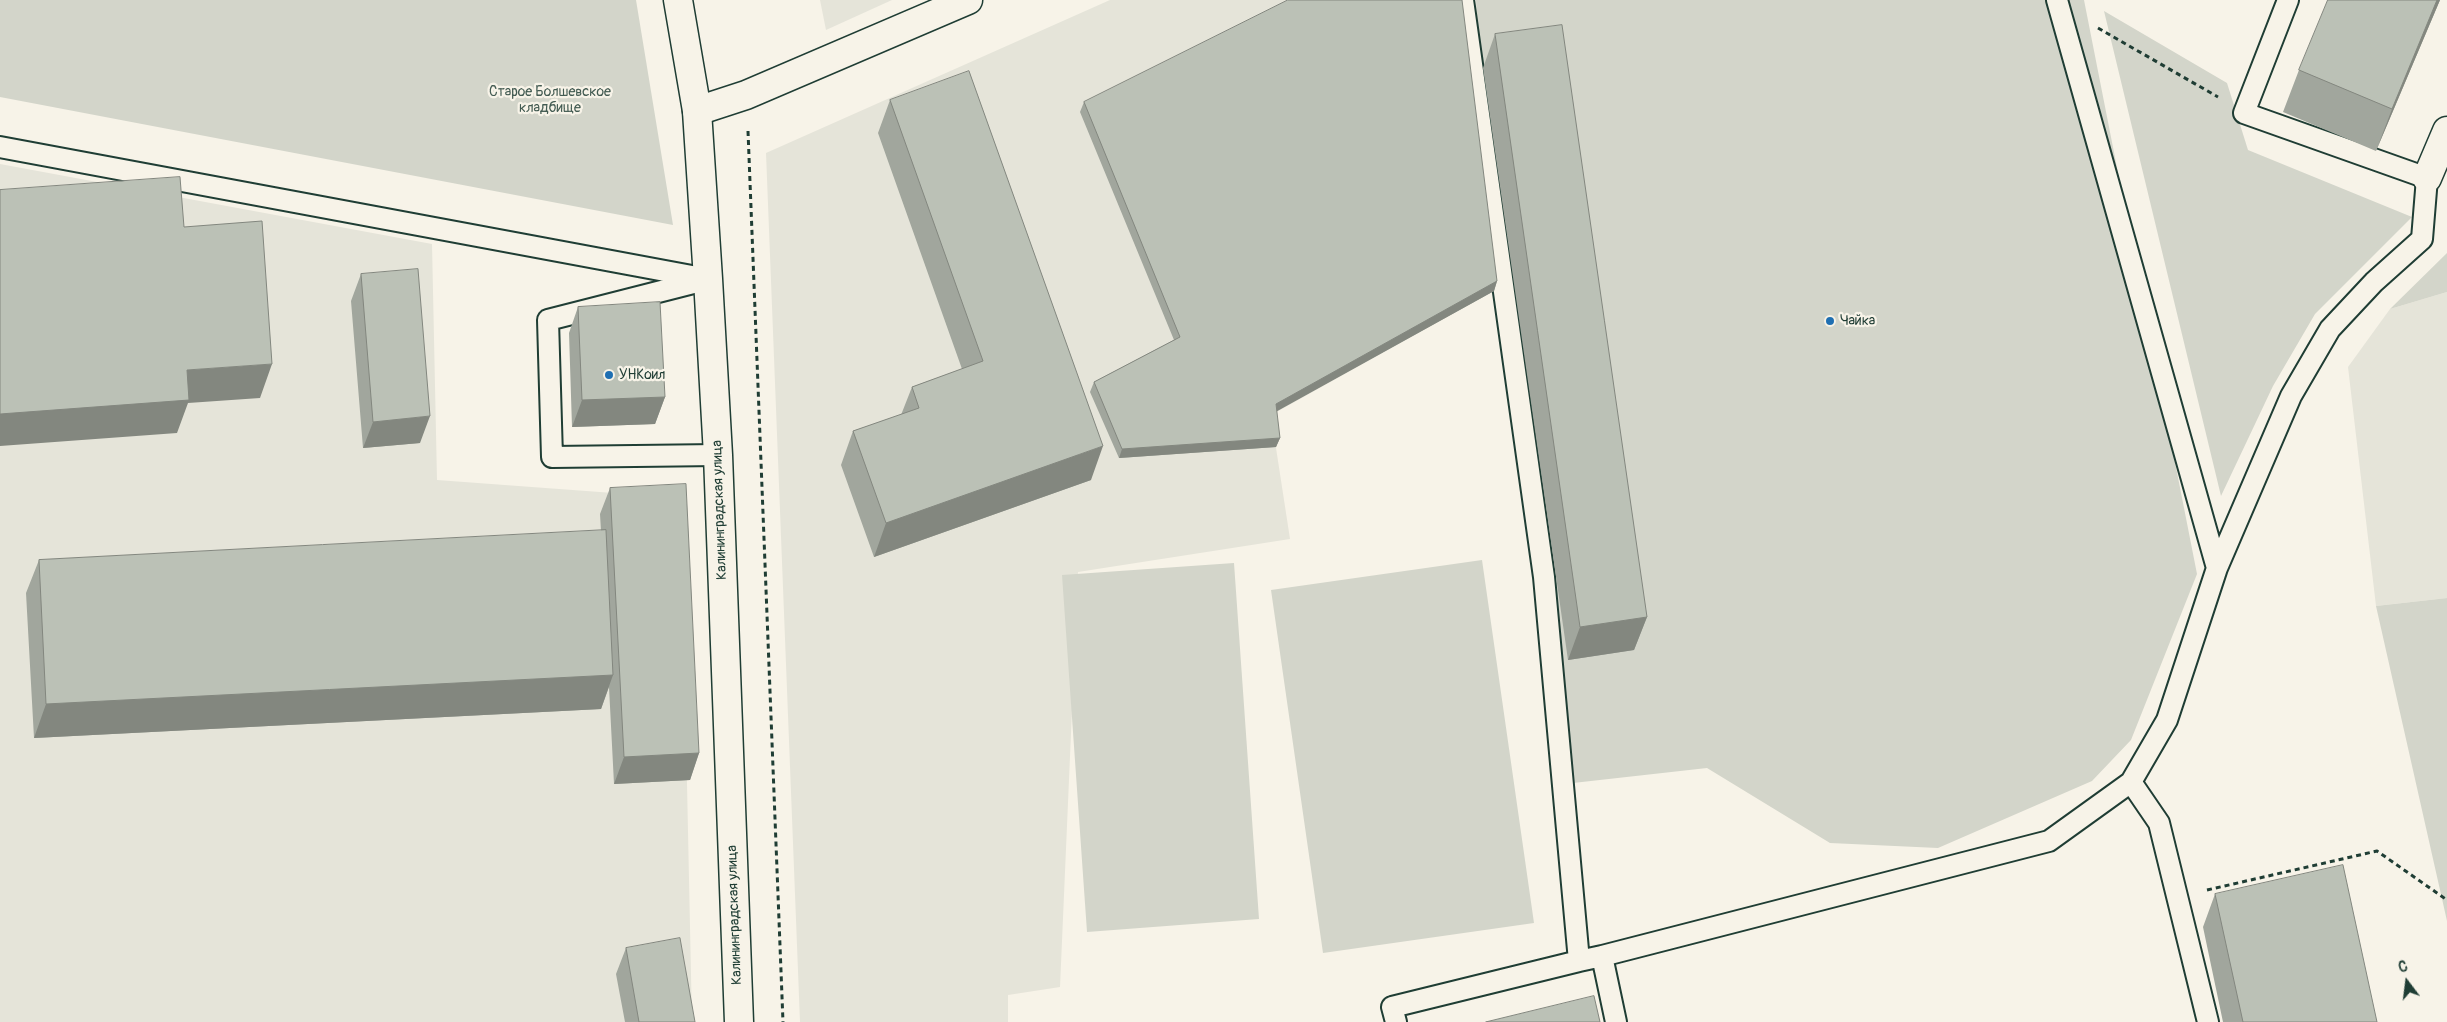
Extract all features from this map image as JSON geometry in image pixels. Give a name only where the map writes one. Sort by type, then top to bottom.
[{"type":"street","name":"Калининградская улица","points":[[678,0],[696,111],[708,279],[718,455],[739,1022]]},
{"type":"street","points":[[696,111],[746,96],[968,0]]},
{"type":"street","points":[[2427,178],[2447,131]]},
{"type":"lane","points":[[1463,0],[1544,577],[1579,961]]},
{"type":"lane","points":[[1396,1022],[1392,1007],[1602,956],[2049,841],[2131,782],[2168,720],[2217,568],[2291,396],[2330,329],[2374,282],[2422,239],[2427,178],[2244,113],[2288,0]]},
{"type":"lane","points":[[2058,2],[2217,568]]},
{"type":"lane","points":[[0,147],[708,279]]},
{"type":"lane","points":[[708,279],[548,320],[552,457],[718,455]]},
{"type":"lane","points":[[2131,782],[2159,823],[2208,1022]]},
{"type":"lane","points":[[1602,956],[1616,1022]]},
{"type":"path","points":[[2058,2],[2244,113]]},
{"type":"path","points":[[746,96],[783,1022]]},
{"type":"path","points":[[2177,897],[2377,851],[2447,900]]},
{"type":"shaded area","points":[[820,0],[892,0],[826,30]]},
{"type":"shaded area","points":[[1110,0],[1457,0],[1494,291],[1273,414],[1276,448],[1290,539],[1078,572],[1060,987],[1008,995],[1008,1022],[800,1022],[766,153]]},
{"type":"shaded area","points":[[0,164],[432,244],[437,480],[681,498],[692,1022],[0,1022]]},
{"type":"shaded area","points":[[2447,292],[2447,598],[2376,606],[2348,367],[2390,309]]},
{"type":"green space","name":"Старое Болшевское кладбище","points":[[0,0],[636,0],[673,225],[0,97]]},
{"type":"green space","name":"Чайка","points":[[1476,0],[2084,0],[2197,574],[2131,740],[2092,781],[1938,848],[1830,843],[1707,768],[1573,783],[1479,68]]},
{"type":"green space","points":[[2104,11],[2227,83],[2248,150],[2412,217],[2315,314],[2273,386],[2221,496]]},
{"type":"green space","points":[[2447,253],[2447,292],[2390,309]]},
{"type":"green space","points":[[1482,560],[1534,923],[1323,953],[1271,590]]},
{"type":"green space","points":[[1234,563],[1259,919],[1087,932],[1062,575]]},
{"type":"green space","points":[[2447,598],[2447,921],[2376,606]]},
{"type":"building","points":[[1288,0],[1462,0],[1497,281],[1276,404],[1280,438],[1122,449],[1094,382],[1180,337],[1084,102]]},
{"type":"building","points":[[2328,0],[2437,0],[2392,109],[2299,70]]},
{"type":"building","points":[[1562,25],[1647,617],[1580,627],[1495,34]]},
{"type":"building","points":[[969,71],[1103,446],[886,523],[853,431],[919,408],[912,387],[983,361],[890,100]]},
{"type":"building","points":[[180,177],[184,227],[262,221],[272,364],[187,370],[189,400],[0,414],[0,190]]},
{"type":"building","points":[[418,269],[430,416],[373,422],[361,274]]},
{"type":"building","points":[[660,302],[665,397],[582,400],[578,307]]},
{"type":"building","points":[[686,484],[699,753],[624,757],[610,488]]},
{"type":"building","points":[[606,530],[613,675],[46,704],[39,560]]},
{"type":"building","points":[[2343,865],[2377,1022],[2243,1022],[2215,894]]},
{"type":"building","points":[[680,938],[695,1022],[639,1022],[626,948]]},
{"type":"building","points":[[1594,996],[1600,1022],[1486,1022]]},
{"type":"place","name":"Чайка","points":[[1830,321]]},
{"type":"place","name":"УНКоил","points":[[609,375]]}]
